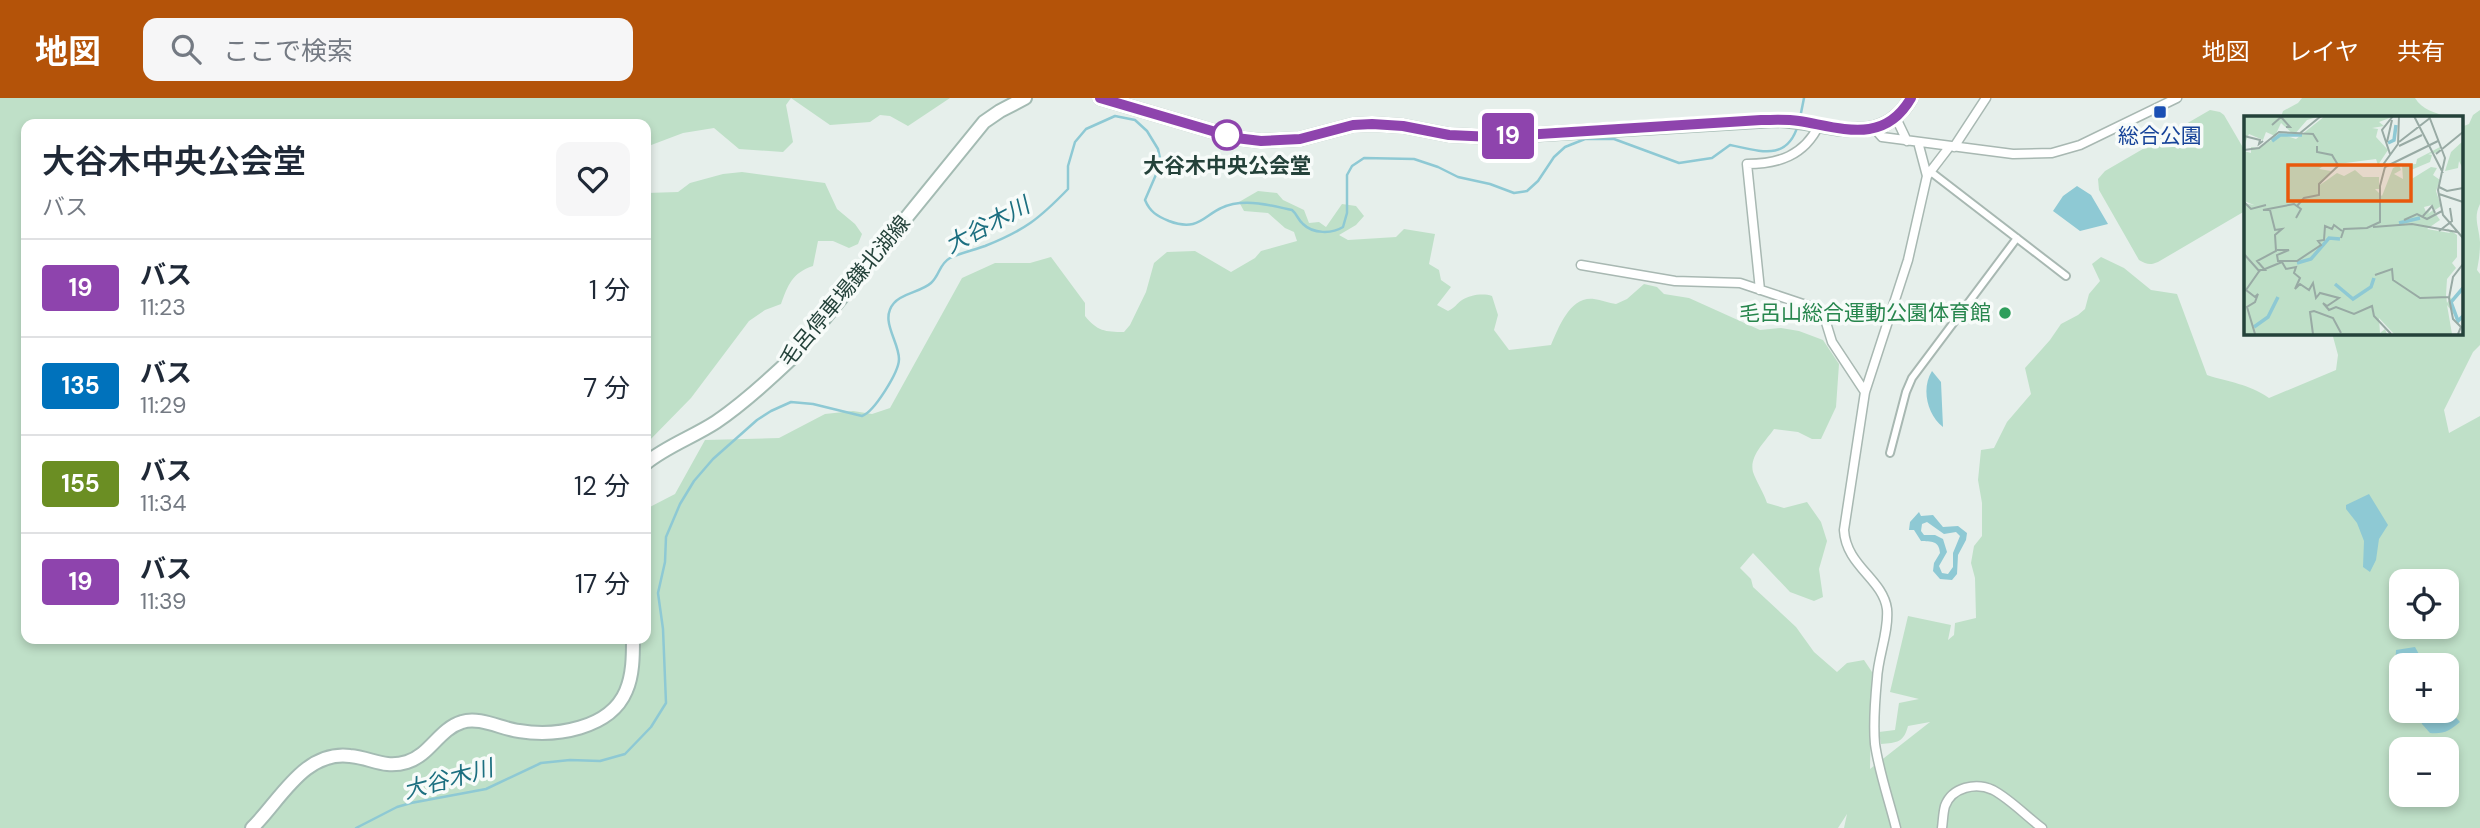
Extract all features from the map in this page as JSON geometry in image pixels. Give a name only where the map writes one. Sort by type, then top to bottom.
[{"type":"main road","name":"毛呂停車場鎌北湖線","points":[[651,459],[713,424],[767,383],[794,356],[984,122],[1025,98]]},
{"type":"main road","points":[[1100,98],[1236,138],[1261,141],[1300,139],[1353,125],[1372,124],[1403,126],[1449,135],[1493,137],[1761,120],[1800,121],[1853,131],[1874,128],[1896,118],[1905,110],[1911,98]]},
{"type":"main road","points":[[252,828],[290,782],[316,763],[335,755],[352,756],[377,764],[397,765],[412,760],[449,728],[465,720],[520,732],[551,734],[599,720],[615,707],[625,694],[630,681],[633,644]]},
{"type":"street","points":[[1896,828],[1875,746],[1874,724],[1878,661],[1887,620],[1886,604],[1880,592],[1848,552],[1845,537],[1847,505],[1865,393],[1908,260],[1929,174],[1986,98]]},
{"type":"street","points":[[1874,128],[1882,137],[1907,141],[2022,154],[2052,153],[2080,145],[2178,98]]},
{"type":"street","points":[[1896,118],[1907,141]]},
{"type":"street","points":[[1760,290],[1746,164],[1774,163],[1788,158],[1819,125]]},
{"type":"street","points":[[1918,142],[1929,174],[2066,276]]},
{"type":"street","points":[[1890,453],[1912,378],[2017,238]]},
{"type":"street","points":[[1581,265],[1675,281],[1740,284],[1809,306],[1824,316],[1832,342],[1865,393]]},
{"type":"street","points":[[1942,828],[1946,803],[1952,795],[1961,789],[1978,786],[1995,791],[2042,828]]},
{"type":"green space","points":[[0,98],[791,98],[786,105],[793,142],[783,152],[739,149],[714,128],[683,133],[651,145],[651,119],[21,119],[21,644],[651,644],[651,506],[675,494],[705,440],[779,438],[825,414],[853,411],[872,414],[890,408],[962,278],[995,263],[1030,263],[1051,257],[1085,303],[1085,316],[1089,321],[1102,330],[1124,332],[1146,292],[1154,263],[1167,252],[1195,251],[1231,272],[1255,258],[1261,251],[1297,241],[1294,232],[1268,213],[1244,211],[1239,202],[1258,191],[1277,193],[1283,200],[1304,210],[1309,223],[1319,222],[1326,227],[1342,204],[1356,206],[1364,216],[1356,225],[1339,235],[1348,240],[1396,237],[1404,229],[1435,234],[1429,264],[1439,270],[1441,280],[1451,287],[1437,305],[1448,311],[1469,297],[1492,296],[1498,315],[1494,330],[1509,350],[1551,345],[1566,314],[1578,302],[1594,299],[1616,304],[1627,299],[1644,284],[1657,287],[1664,294],[1689,298],[1760,330],[1781,328],[1823,340],[1839,364],[1836,407],[1821,439],[1774,429],[1759,449],[1752,466],[1767,503],[1784,508],[1807,502],[1821,522],[1827,541],[1819,569],[1823,597],[1814,601],[1790,592],[1753,553],[1740,568],[1751,579],[1753,587],[1796,627],[1814,652],[1837,672],[1847,663],[1864,660],[1872,672],[1870,769],[1930,722],[1908,726],[1899,741],[1881,744],[1879,732],[1895,730],[1899,703],[1919,699],[1890,692],[1908,616],[1951,625],[1948,640],[1954,635],[1955,623],[1976,618],[1975,578],[1971,563],[1974,546],[1982,536],[1982,503],[1978,480],[1981,450],[1994,448],[2007,422],[2031,394],[2025,368],[2061,324],[2085,309],[2089,294],[2100,281],[2092,264],[2101,257],[2124,268],[2151,290],[2177,294],[2207,375],[2246,386],[2269,398],[2336,370],[2338,355],[2332,334],[2462,334],[2462,127],[2469,124],[2473,115],[2480,110],[2480,204],[2477,218],[2480,242],[2477,270],[2480,274],[2480,345],[2473,352],[2444,410],[2449,433],[2480,416],[2480,828],[1844,828],[1847,814],[1838,828],[0,828]]},
{"type":"green space","points":[[791,98],[950,98],[908,126],[890,116],[880,115],[870,122],[830,125]]},
{"type":"green space","points":[[2302,98],[2415,98],[2425,108],[2444,116],[2281,116],[2283,111]]},
{"type":"green space","points":[[2210,110],[2220,112],[2244,149],[2244,212],[2158,262],[2144,263],[2139,260],[2099,190],[2098,179],[2105,171]]},
{"type":"green space","points":[[742,172],[825,183],[837,209],[855,224],[862,234],[858,244],[849,248],[833,241],[818,241],[813,266],[800,272],[792,280],[781,304],[765,310],[749,321],[691,398],[651,439],[651,193],[678,192],[690,183]]},
{"type":"water","points":[[2077,186],[2091,195],[2108,224],[2080,231],[2053,211],[2063,196]]},
{"type":"water","points":[[1932,371],[1941,382],[1943,427],[1933,416],[1927,401],[1927,385]]},
{"type":"water","points":[[2369,494],[2388,525],[2379,539],[2376,560],[2370,572],[2363,567],[2364,541],[2357,523],[2346,509],[2346,505]]},
{"type":"water","points":[[1919,512],[1921,516],[1933,515],[1943,527],[1958,526],[1967,533],[1958,555],[1957,574],[1952,580],[1940,579],[1933,571],[1940,553],[1938,546],[1934,542],[1921,541],[1914,530],[1909,530],[1910,522]],"holes":[[[1927,522],[1944,534],[1956,532],[1960,536],[1953,553],[1953,567],[1948,574],[1942,573],[1939,566],[1947,552],[1943,539],[1935,535],[1924,535],[1921,531],[1922,524]]]},
{"type":"water","points":[[2415,647],[2418,653],[2396,653],[2396,650]]},
{"type":"water","points":[[2459,723],[2439,733],[2430,733],[2422,724]]},
{"type":"waterway","name":"大谷木川","points":[[1800,118],[1804,98]]},
{"type":"waterway","name":"大谷木川","points":[[356,828],[397,807],[486,789],[541,763],[600,761],[625,754],[651,727],[666,703],[663,629],[658,593],[665,562],[666,537],[680,504],[694,481],[713,459],[757,420],[791,402],[813,404],[862,416],[867,413],[885,391],[898,365],[898,352],[888,316],[894,303],[931,283],[950,258],[1011,235],[1048,208],[1068,189],[1068,166],[1075,142],[1086,129],[1115,116],[1135,120],[1147,131],[1158,149],[1161,163],[1145,200],[1152,211],[1165,219],[1189,225],[1224,207],[1255,203],[1292,210],[1307,227],[1323,232],[1343,227],[1347,213],[1347,175],[1352,166],[1364,158],[1414,159],[1458,177],[1514,193],[1527,191],[1565,147],[1585,139],[1614,139],[1679,163],[1712,158],[1730,145],[1762,151],[1780,149],[1787,145],[1798,125]]},
{"type":"bus line","name":"19","points":[[1100,98],[1236,138],[1284,141],[1317,136],[1353,125],[1372,124],[1403,126],[1449,135],[1493,137],[1761,120],[1796,120],[1853,131],[1884,125],[1905,110],[1911,98]]},
{"type":"place","name":"総合公園","points":[[2160,112]]},
{"type":"place","name":"大谷木中央公会堂","points":[[1227,135]]},
{"type":"place","name":"毛呂山総合運動公園体育館","points":[[2005,313]]}]
